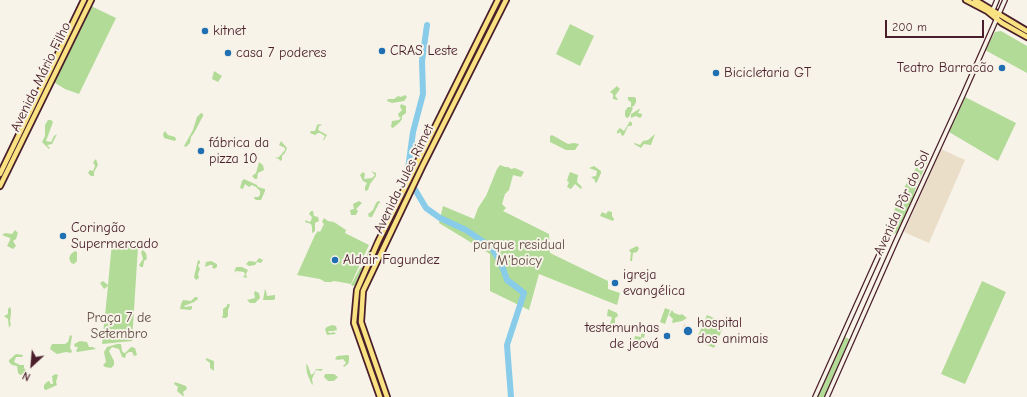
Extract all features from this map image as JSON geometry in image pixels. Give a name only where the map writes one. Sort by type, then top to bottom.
[{"type":"main road","name":"Avenida Mário Filho","points":[[0,174],[84,0]]},
{"type":"main road","name":"Avenida Mário Filho","points":[[0,186],[91,0]]},
{"type":"main road","name":"Avenida Jules Rimet","points":[[380,397],[354,323],[357,290],[378,242],[498,0]]},
{"type":"main road","name":"Avenida Jules Rimet","points":[[387,397],[361,322],[363,291],[422,167],[506,0]]},
{"type":"main road","points":[[966,0],[992,12],[999,13],[1027,31]]},
{"type":"main road","points":[[975,0],[992,12],[996,19],[1027,37]]},
{"type":"street","points":[[992,12],[997,0]]},
{"type":"street","name":"Avenida Pôr do Sol","points":[[827,397],[896,241],[964,95],[1005,0]]},
{"type":"street","name":"Avenida Pôr do Sol","points":[[816,397],[887,237]]},
{"type":"shaded area","points":[[941,149],[965,160],[929,243],[904,232]]},
{"type":"shaded area","name":"hospital dos animais","points":[[684,324],[694,330],[692,336],[682,331]]},
{"type":"green space","points":[[89,5],[116,18],[79,94],[65,89],[52,81]]},
{"type":"green space","points":[[570,24],[594,36],[580,66],[556,54]]},
{"type":"green space","points":[[1001,31],[1027,46],[1027,73],[985,50],[995,32]]},
{"type":"green space","points":[[214,71],[222,76],[218,82],[212,79]]},
{"type":"green space","points":[[617,86],[620,89],[615,96],[618,99],[617,100],[613,99],[613,94],[610,92]]},
{"type":"green space","points":[[405,95],[407,97],[404,101],[392,103],[387,101],[388,99],[394,99],[398,96],[401,97]]},
{"type":"green space","points":[[628,97],[636,98],[634,106],[631,107],[631,102],[628,100]]},
{"type":"green space","points":[[965,97],[1016,123],[998,161],[949,132]]},
{"type":"green space","points":[[401,104],[406,106],[406,113],[402,116],[400,122],[393,128],[391,127],[392,121],[399,120],[401,117],[399,117],[398,114],[402,110],[400,107]]},
{"type":"green space","points":[[628,107],[633,108],[629,117],[627,118],[625,116],[625,111]]},
{"type":"green space","points":[[639,109],[638,113],[642,114],[642,116],[640,118],[636,116],[631,118],[631,114]]},
{"type":"green space","points":[[201,113],[203,116],[191,137],[190,143],[186,147],[184,146],[193,130],[197,117]]},
{"type":"green space","points":[[48,120],[53,122],[46,141],[51,142],[57,134],[52,144],[47,145],[50,148],[49,149],[42,142],[45,136],[45,125]]},
{"type":"green space","points":[[630,121],[632,125],[628,126],[624,135],[622,136],[620,132],[617,134],[617,131],[620,128],[624,131]]},
{"type":"green space","points":[[317,125],[322,125],[319,126],[318,130],[327,135],[324,140],[325,136],[320,133],[315,135],[310,133],[311,131],[315,131]]},
{"type":"green space","points":[[165,131],[168,135],[175,137],[175,141],[164,138],[163,134]]},
{"type":"green space","points":[[655,134],[651,145],[644,144],[641,148],[634,144],[640,145],[643,141],[648,140]]},
{"type":"green space","points":[[552,135],[568,144],[579,144],[575,150],[566,150],[550,142],[550,136]]},
{"type":"green space","points":[[281,141],[287,148],[282,156],[282,160],[280,161],[279,159],[275,158],[279,157],[285,150],[285,148],[279,145]]},
{"type":"green space","points":[[922,149],[927,151],[930,156],[915,190],[912,206],[901,231],[891,235],[887,232],[888,226],[905,186],[917,166],[917,160]]},
{"type":"green space","points":[[96,159],[98,165],[94,172],[94,176],[91,176],[88,173],[90,170],[93,171],[95,166],[93,162]]},
{"type":"green space","points":[[259,162],[263,165],[264,170],[258,173],[257,179],[255,179],[252,176],[256,173]]},
{"type":"green space","name":"parque residual M'boicy","points":[[500,165],[511,169],[515,168],[524,172],[521,177],[513,175],[509,190],[505,194],[502,204],[506,208],[503,211],[549,234],[550,253],[608,281],[608,289],[620,293],[617,305],[539,274],[529,310],[490,291],[490,254],[439,223],[443,206],[474,219]]},
{"type":"green space","points":[[594,166],[601,171],[597,182],[595,183],[595,180],[591,177],[596,176],[597,171],[589,168]]},
{"type":"green space","points":[[371,171],[376,173],[376,176],[370,184],[368,190],[365,191],[367,183],[363,181],[360,175],[363,172],[365,174],[364,179],[372,178],[375,175]]},
{"type":"green space","points":[[570,172],[578,175],[577,182],[582,187],[581,189],[575,184],[571,189],[567,187]]},
{"type":"green space","points":[[244,179],[257,185],[258,187],[265,189],[261,200],[256,200],[254,198],[260,195],[260,191],[256,187],[252,185],[249,187],[245,184],[243,189],[240,188]]},
{"type":"green space","points":[[359,201],[362,203],[356,209],[358,211],[356,215],[351,215],[350,210],[354,209],[353,204]]},
{"type":"green space","points":[[378,201],[381,202],[379,203],[372,217],[369,217],[368,214],[373,210]]},
{"type":"green space","points":[[313,211],[314,216],[318,217],[319,221],[315,223],[315,231],[313,233],[311,224],[305,222],[306,220],[309,222],[311,221],[312,217],[309,214]]},
{"type":"green space","points":[[608,211],[612,212],[614,219],[613,221],[600,216],[602,212],[606,214]]},
{"type":"green space","name":"Aldair Fagundez","points":[[324,218],[328,221],[334,222],[346,230],[345,233],[369,245],[363,258],[366,258],[369,250],[371,251],[369,258],[366,263],[361,262],[351,284],[334,281],[325,282],[320,279],[297,275],[315,235],[318,231],[320,232],[324,224],[322,222]]},
{"type":"green space","points":[[15,230],[18,233],[16,239],[13,241],[16,246],[13,249],[7,246],[10,238],[2,235],[5,233],[12,234]]},
{"type":"green space","name":"Praça 7 de Setembro","points":[[112,242],[138,247],[132,341],[102,344],[108,286],[104,289],[100,283],[103,281],[108,285]]},
{"type":"green space","points":[[637,246],[639,248],[637,252],[633,253],[632,261],[630,261],[631,253],[629,250]]},
{"type":"green space","points":[[143,250],[146,253],[147,259],[144,261],[143,267],[141,267],[139,265],[143,259],[141,252]]},
{"type":"green space","points":[[75,251],[77,252],[77,261],[74,264],[71,263],[69,258]]},
{"type":"green space","points":[[259,258],[263,260],[261,263],[257,262],[255,265],[249,266],[246,264],[249,261],[256,262]]},
{"type":"green space","points":[[198,260],[200,261],[198,265],[200,269],[198,274],[199,278],[196,280],[194,277]]},
{"type":"green space","points":[[211,261],[217,264],[217,267],[214,269],[212,267],[213,265],[205,267],[206,262]]},
{"type":"green space","points":[[236,267],[242,267],[248,270],[246,274],[247,278],[243,277],[245,275],[244,272],[236,271],[234,273]]},
{"type":"green space","points":[[363,267],[364,269],[358,284],[353,286],[351,285],[360,268]]},
{"type":"green space","points":[[982,281],[1006,292],[965,384],[941,374]]},
{"type":"green space","points":[[265,289],[267,296],[275,295],[275,299],[263,300]]},
{"type":"green space","points":[[255,291],[259,293],[260,298],[255,303],[250,303],[247,300],[255,298]]},
{"type":"green space","points":[[195,297],[198,299],[184,306],[192,306],[191,310],[180,309],[183,300],[191,301]]},
{"type":"green space","points":[[227,304],[230,305],[228,316],[226,318],[222,318],[223,309],[227,306]]},
{"type":"green space","points":[[10,307],[11,324],[9,328],[8,319],[4,316],[8,314],[8,309]]},
{"type":"green space","points":[[665,308],[670,310],[665,324],[660,322]]},
{"type":"green space","points":[[608,309],[617,313],[618,316],[615,318],[615,324],[611,330],[609,327],[612,317],[607,316]]},
{"type":"green space","points":[[672,310],[674,313],[680,315],[682,314],[687,318],[682,321],[672,323],[673,319],[669,315]]},
{"type":"green space","points":[[707,315],[725,323],[714,348],[696,340]]},
{"type":"green space","points":[[332,325],[336,326],[337,330],[328,332],[334,332],[336,334],[327,335],[325,329]]},
{"type":"green space","points":[[645,333],[644,338],[642,337],[640,341],[640,344],[633,343],[635,336],[641,337],[641,334]]},
{"type":"green space","points":[[70,335],[72,336],[70,348],[72,351],[71,353],[66,352],[57,354],[50,349],[52,344],[65,344],[68,342]]},
{"type":"green space","points":[[843,336],[851,340],[825,397],[817,397]]},
{"type":"green space","points":[[80,341],[87,342],[89,347],[96,349],[77,352],[78,347],[75,347],[74,344]]},
{"type":"green space","points":[[121,344],[122,351],[124,353],[131,347],[135,348],[137,355],[134,356],[132,352],[129,352],[126,354],[125,358],[122,357],[119,349],[112,347],[109,351],[114,361],[114,365],[111,368],[105,367],[103,365],[106,362],[104,352],[107,347]]},
{"type":"green space","points":[[16,354],[23,355],[22,357],[16,357],[14,362],[24,365],[24,368],[28,373],[26,377],[23,377],[23,374],[20,375],[18,373],[17,366],[12,365],[9,362],[9,360]]},
{"type":"green space","points":[[348,355],[348,364],[344,367],[343,366],[346,363],[343,359],[335,359],[337,356]]},
{"type":"green space","points":[[206,358],[214,361],[214,371],[210,368],[210,363],[206,360]]},
{"type":"green space","points":[[306,364],[311,375],[316,369],[323,369],[321,371],[316,370],[312,379],[313,385],[307,373]]},
{"type":"green space","points":[[56,374],[58,375],[56,382],[57,385],[46,390],[44,389],[44,385],[48,381],[53,384],[52,376]]},
{"type":"green space","points":[[325,374],[334,374],[338,377],[334,381],[328,381],[324,377]]},
{"type":"green space","points":[[175,382],[186,386],[187,389],[183,392],[184,396],[177,391],[178,387],[174,384]]},
{"type":"waterway","points":[[427,25],[422,61],[423,94],[413,132],[407,176],[426,208],[440,218],[466,230],[491,247],[501,263],[507,280],[524,293],[507,345],[511,397]]},
{"type":"place","name":"kitnet","points":[[205,31]]},
{"type":"place","name":"CRAS Leste","points":[[382,51]]},
{"type":"place","name":"casa 7 poderes","points":[[228,53]]},
{"type":"place","name":"Teatro Barracão","points":[[1002,68]]},
{"type":"place","name":"Bicicletaria GT","points":[[716,73]]},
{"type":"place","name":"fábrica da pizza 10","points":[[201,151]]},
{"type":"place","name":"Coringão Supermercado","points":[[63,236]]},
{"type":"place","name":"Aldair Fagundez","points":[[335,260]]},
{"type":"place","name":"igreja evangélica","points":[[615,283]]},
{"type":"place","name":"hospital dos animais","points":[[688,331]]},
{"type":"place","name":"testemunhas de jeová","points":[[667,336]]}]
